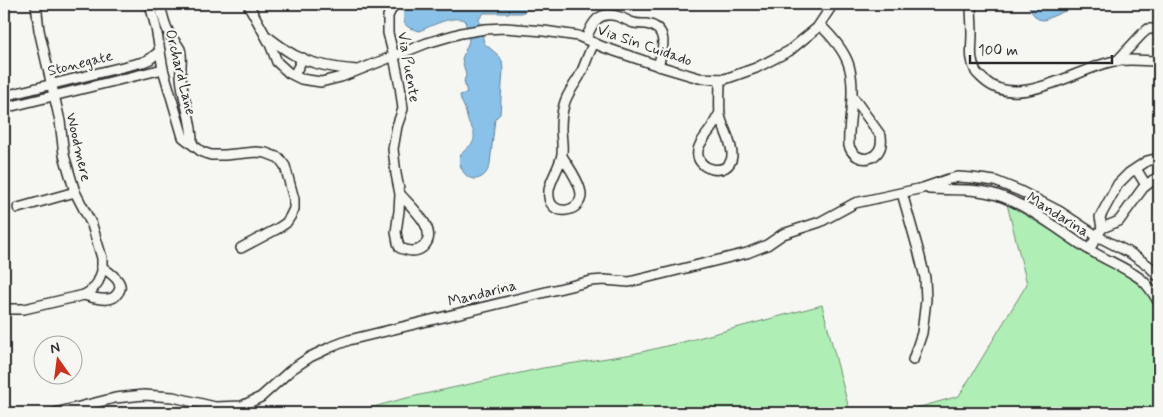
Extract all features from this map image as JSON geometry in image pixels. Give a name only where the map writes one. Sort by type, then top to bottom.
[{"type":"street","name":"Woodmere","points":[[36,4],[39,30],[60,122],[64,155],[75,192],[92,225],[102,258],[102,267]]},
{"type":"street","name":"Orchard Lane","points":[[150,4],[163,68],[183,137],[192,144]]},
{"type":"street","name":"Orchard Lane","points":[[160,4],[170,35],[181,50],[181,84],[193,133],[192,144]]},
{"type":"street","name":"Via Sin Cuidado","points":[[248,4],[278,62],[289,73],[301,79],[322,82],[394,57],[426,43],[466,32],[505,28],[578,36],[658,66],[699,78],[720,79]]},
{"type":"street","points":[[720,113],[698,148],[698,156],[701,163],[712,170],[725,168],[732,158],[732,152],[720,113],[720,79],[756,68],[789,52],[820,25],[833,4]]},
{"type":"street","points":[[971,4],[972,36],[970,53],[976,73],[989,85],[1003,90],[1025,92],[1091,68],[1117,61],[1159,61]]},
{"type":"street","name":"Via Puente","points":[[392,7],[388,16],[388,33],[400,86],[403,109],[397,126],[393,149],[400,194],[396,232],[400,248],[412,251],[418,250],[427,241],[428,229],[425,222],[400,194]]},
{"type":"street","points":[[562,156],[580,189],[581,196],[576,206],[568,210],[555,208],[550,204],[550,186],[562,156],[561,127],[565,101],[582,72],[594,23],[602,16],[608,14],[636,24],[647,24],[655,27],[662,35],[664,42],[658,66]]},
{"type":"street","points":[[820,25],[833,37],[851,69],[853,87],[852,96],[849,146],[855,155],[862,158],[871,158],[881,149],[881,136],[852,96]]},
{"type":"street","points":[[1117,61],[1148,29],[1159,29]]},
{"type":"street","name":"Via Sin Cuidado","points":[[265,35],[294,55],[302,58],[331,67],[359,70]]},
{"type":"street","name":"Stonegate","points":[[4,96],[143,62],[160,51]]},
{"type":"street","points":[[294,76],[302,58]]},
{"type":"street","name":"Stonegate","points":[[4,108],[181,62]]},
{"type":"street","points":[[192,144],[202,152],[211,155],[266,153],[279,158],[285,166],[294,199],[294,208],[290,217],[286,223],[277,229],[241,248]]},
{"type":"street","points":[[1089,250],[1099,232],[1100,217],[1118,184],[1129,173],[1147,161],[1159,158]]},
{"type":"street","points":[[1136,168],[1146,185]]},
{"type":"street","name":"Mandarina","points":[[55,413],[115,398],[144,395],[174,397],[215,407],[243,410],[261,398],[292,369],[310,357],[349,340],[591,281],[629,282],[747,253],[767,245],[783,234],[820,222],[855,203],[923,188],[949,178],[986,179],[1020,191],[1099,232],[1143,262],[1159,277]]},
{"type":"street","points":[[1099,232],[1119,221],[1143,188],[1159,178]]},
{"type":"street","name":"Mandarina","points":[[923,188],[982,191],[1010,200],[1089,250],[1135,276],[1148,286],[1159,303]]},
{"type":"street","points":[[18,208],[75,192]]},
{"type":"street","points":[[902,193],[920,253],[925,278],[926,300],[922,333],[913,360]]},
{"type":"street","points":[[1050,224],[1059,211]]},
{"type":"street","points":[[1135,276],[1143,262]]},
{"type":"street","points":[[4,308],[24,309],[88,292],[98,282],[102,267],[116,277],[119,283],[119,293],[113,298],[100,299],[88,292]]},
{"type":"green space","points":[[1007,204],[1128,277],[1142,287],[1151,298],[1159,319],[1159,413],[899,413],[959,396],[1027,284]]},
{"type":"green space","points":[[822,305],[850,413],[353,413],[402,399],[543,368],[633,354]]},
{"type":"water","points":[[386,4],[535,4],[522,13],[484,13],[479,19],[484,43],[499,56],[502,61],[503,70],[500,114],[495,119],[490,164],[487,171],[480,178],[470,178],[466,175],[459,160],[462,153],[474,139],[473,129],[468,121],[460,95],[467,93],[464,81],[466,75],[462,59],[469,41],[465,20],[448,20],[419,31],[405,24],[403,11]]},
{"type":"water","points":[[1030,4],[1084,4],[1082,7],[1065,11],[1044,20],[1038,19],[1033,14],[1029,7]]}]
